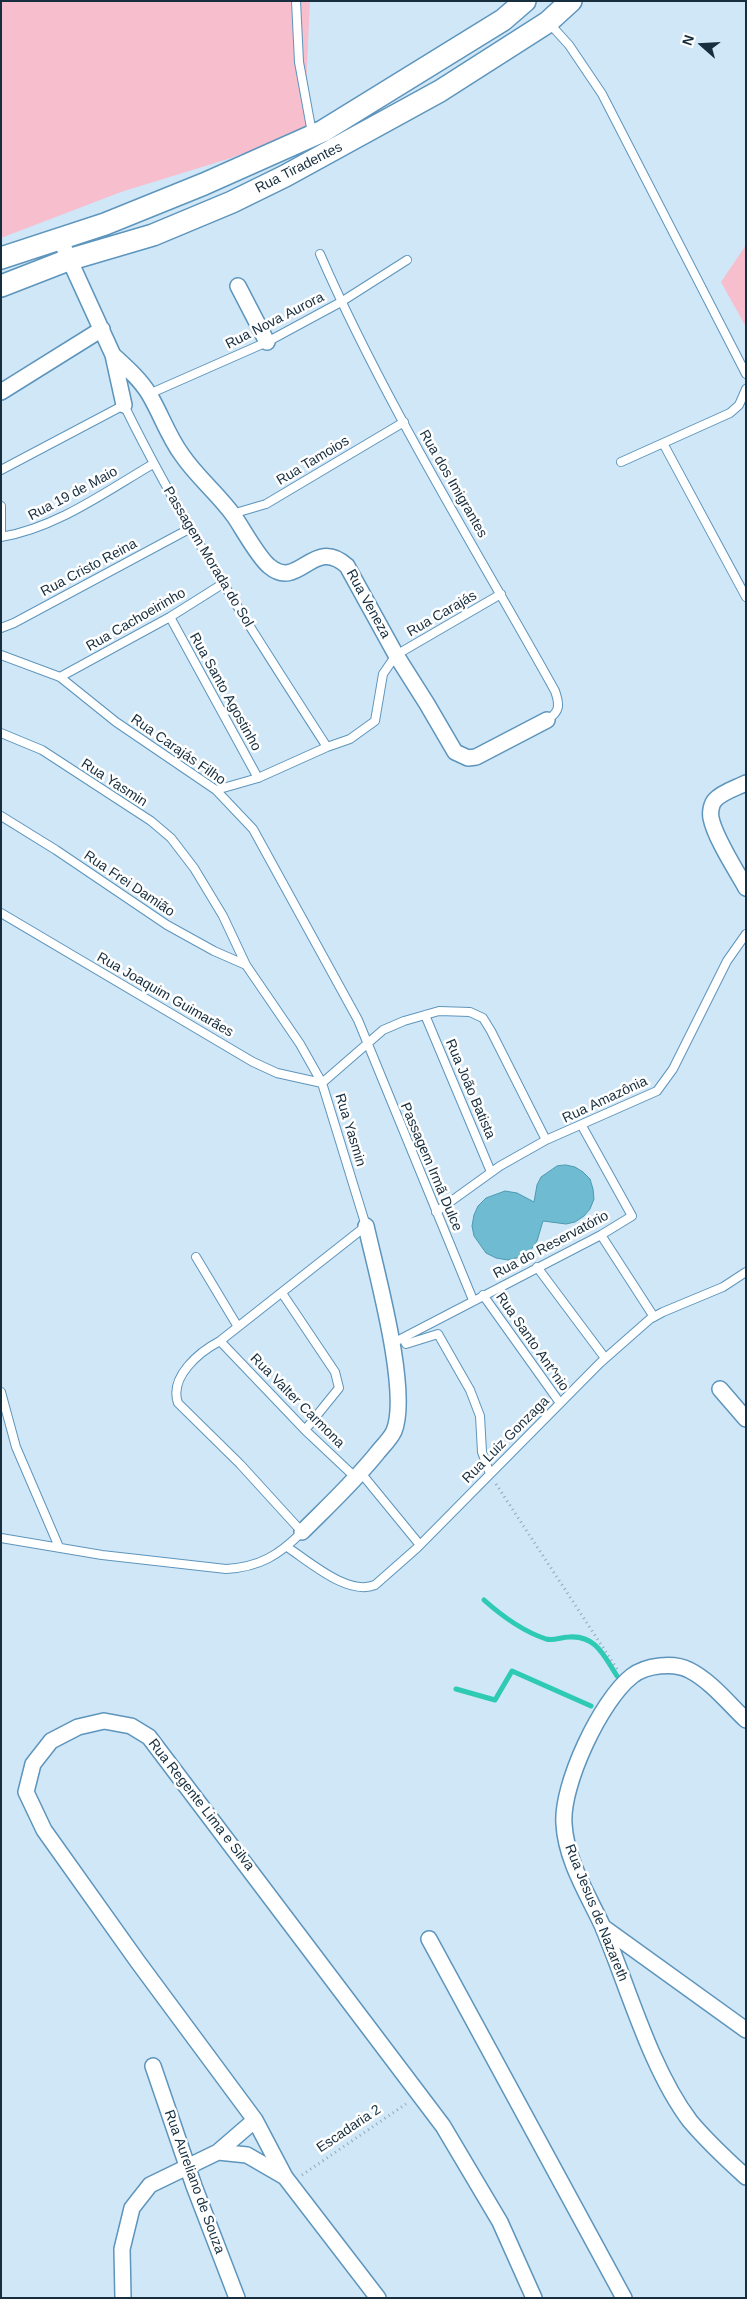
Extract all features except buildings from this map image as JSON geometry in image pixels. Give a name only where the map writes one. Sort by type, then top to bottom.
[{"type":"street","name":"Rua Tiradentes","points":[[1,258],[105,224],[204,184],[312,135],[384,95],[503,20],[525,1]]},
{"type":"street","name":"Rua Tiradentes","points":[[1,286],[68,260],[153,235],[232,202],[440,92],[548,22],[572,1]]},
{"type":"street","points":[[312,135],[320,157]]},
{"type":"street","name":"Passagem Morada do Sol","points":[[60,238],[68,260],[113,355],[124,405]]},
{"type":"street","points":[[238,286],[267,342]]},
{"type":"street","points":[[1,392],[102,329]]},
{"type":"street","name":"Passagem Morada do Sol","points":[[113,355],[135,376],[149,394],[181,455],[232,514]]},
{"type":"street","name":"Rua Veneza","points":[[232,514],[268,566],[282,573],[289,574],[319,557],[338,557],[347,566],[396,655],[428,704],[455,752],[468,758],[476,758],[547,720]]},
{"type":"street","points":[[746,783],[716,799],[711,812],[711,819],[746,888]]},
{"type":"street","points":[[302,1532],[358,1476],[394,1432],[398,1414],[397,1341],[366,1226]]},
{"type":"street","points":[[720,1389],[746,1419]]},
{"type":"street","name":"Rua Jesus de Nazareth","points":[[746,1720],[706,1682],[688,1670],[661,1665],[633,1675],[612,1696],[600,1716],[576,1767],[568,1792],[564,1822],[568,1852],[602,1927],[655,2059],[690,2120],[720,2154],[746,2177]]},
{"type":"street","name":"Rua Regente Lima e Silva","points":[[378,2298],[288,2179],[255,2120],[138,1962],[44,1830],[26,1792],[33,1764],[51,1741],[78,1727],[104,1721],[131,1726],[149,1737],[443,2126],[500,2222],[534,2298]]},
{"type":"street","points":[[602,1927],[746,2030]]},
{"type":"street","points":[[429,1940],[624,2298]]},
{"type":"street","name":"Rua Aureliano de Souza","points":[[153,2066],[186,2166],[237,2298]]},
{"type":"street","points":[[123,2298],[122,2249],[132,2208],[150,2185],[218,2152],[255,2120]]},
{"type":"street","points":[[218,2152],[246,2155],[288,2179]]},
{"type":"lane","points":[[296,1],[299,62],[312,135]]},
{"type":"lane","points":[[548,22],[569,45],[602,94],[746,374]]},
{"type":"lane","name":"Rua dos Imigrantes","points":[[320,254],[341,302],[404,422],[559,701],[556,714],[547,720]]},
{"type":"lane","name":"Rua Nova Aurora","points":[[149,394],[267,342],[341,302],[407,260]]},
{"type":"lane","points":[[622,462],[730,413],[739,405],[746,389]]},
{"type":"lane","points":[[1,470],[124,405]]},
{"type":"lane","name":"Passagem Morada do Sol","points":[[124,405],[153,464],[189,529],[327,746]]},
{"type":"lane","name":"Rua Tamoios","points":[[232,514],[266,504],[404,422]]},
{"type":"lane","points":[[664,444],[746,596]]},
{"type":"lane","name":"Rua 19 de Maio","points":[[1,537],[28,532],[50,523],[153,464]]},
{"type":"lane","points":[[1,506],[1,533]]},
{"type":"lane","name":"Rua Cristo Reina","points":[[1,628],[14,623],[189,529]]},
{"type":"lane","name":"Rua Cachoeirinho","points":[[60,677],[170,617],[224,583]]},
{"type":"lane","name":"Rua Carajás","points":[[396,655],[501,594]]},
{"type":"lane","name":"Rua Santo Agostinho","points":[[170,617],[258,778]]},
{"type":"lane","name":"Rua Carajás Filho","points":[[1,655],[60,677],[116,722],[216,790],[253,829],[358,1020],[366,1044]]},
{"type":"lane","points":[[216,790],[258,778],[327,746],[350,739],[375,721],[383,674],[396,655]]},
{"type":"lane","name":"Rua Yasmin","points":[[1,733],[42,750],[151,821],[172,838],[194,868],[218,908],[246,965],[300,1044],[322,1083],[366,1226]]},
{"type":"lane","name":"Rua Frei Damião","points":[[1,816],[56,850],[167,926],[214,951],[246,965]]},
{"type":"lane","name":"Rua Joaquim Guimarães","points":[[1,913],[253,1062],[277,1073],[322,1083]]},
{"type":"lane","name":"Rua Amazônia","points":[[436,1212],[491,1172],[546,1140],[582,1126],[657,1091],[673,1069],[727,961],[746,934]]},
{"type":"lane","points":[[322,1083],[383,1030],[404,1021],[439,1011],[458,1010],[477,1014],[483,1018],[492,1030],[546,1140]]},
{"type":"lane","name":"Rua João Batista","points":[[425,1015],[491,1172]]},
{"type":"lane","name":"Passagem Irmã Dulce","points":[[366,1044],[473,1300]]},
{"type":"lane","name":"Rua do Reservatório","points":[[397,1341],[473,1300],[602,1235],[632,1216],[582,1126]]},
{"type":"lane","points":[[1,1538],[102,1556],[226,1569],[246,1568],[260,1564],[287,1547],[302,1532],[245,1470],[178,1403],[175,1394],[176,1386],[182,1375],[205,1349],[220,1341],[366,1226]]},
{"type":"lane","points":[[602,1235],[654,1317]]},
{"type":"lane","points":[[196,1257],[238,1327]]},
{"type":"lane","points":[[537,1267],[605,1358]]},
{"type":"lane","name":"Rua Luiz Gonzaga","points":[[287,1547],[345,1584],[357,1588],[367,1588],[383,1579],[420,1545],[605,1358],[654,1317],[723,1287],[746,1272]]},
{"type":"lane","points":[[282,1293],[335,1372],[339,1388],[305,1430]]},
{"type":"lane","name":"Rua Santo Ant^nio","points":[[483,1295],[560,1403]]},
{"type":"lane","points":[[397,1341],[406,1344],[438,1334],[470,1390],[480,1416],[482,1452],[490,1474]]},
{"type":"lane","name":"Rua Valter Carmona","points":[[220,1341],[305,1430],[358,1476],[420,1545]]},
{"type":"lane","points":[[1,1392],[16,1447],[59,1547]]},
{"type":"path","points":[[490,1474],[625,1682]]},
{"type":"path","name":"Escadaria 2","points":[[288,2179],[420,2094]]},
{"type":"shaded area","points":[[1,1],[310,1],[305,111],[307,131],[228,159],[121,192],[1,238]]},
{"type":"shaded area","points":[[746,245],[746,327],[721,282]]},
{"type":"waterway","points":[[484,1600],[513,1623],[537,1636],[546,1639],[566,1637],[586,1639],[598,1648],[617,1676]]},
{"type":"waterway","points":[[456,1689],[495,1700],[512,1671],[591,1706]]}]
